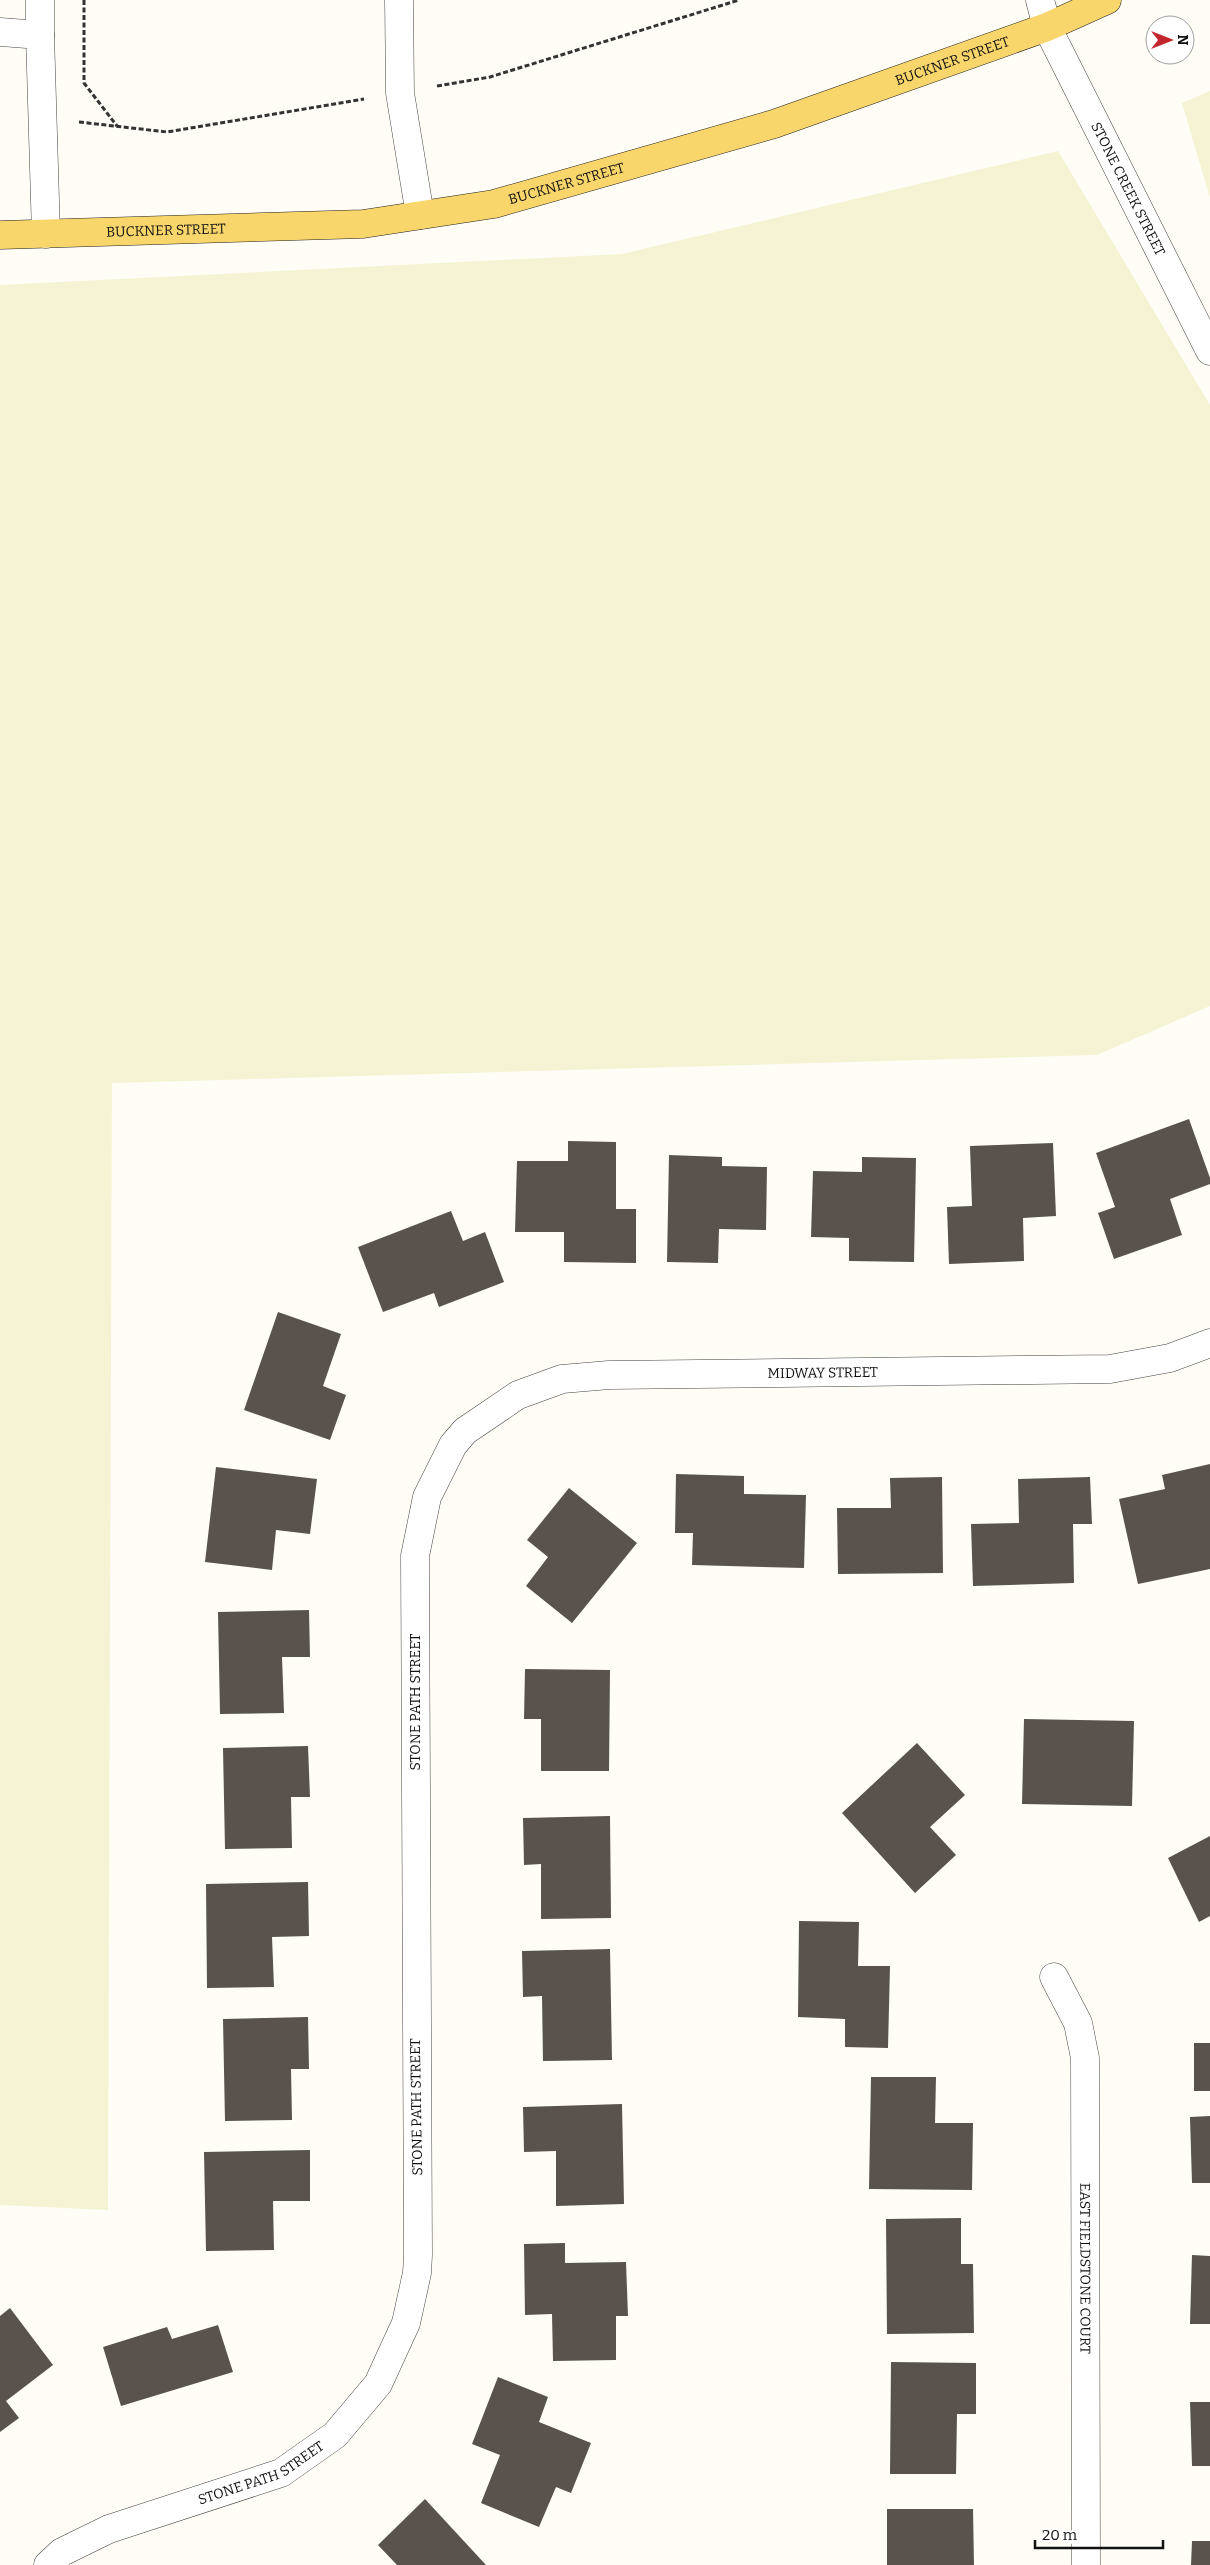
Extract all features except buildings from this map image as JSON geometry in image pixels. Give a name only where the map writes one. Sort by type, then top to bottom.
[{"type":"main road","name":"BUCKNER STREET","points":[[0,235],[363,224],[494,204],[774,124],[1047,28],[1107,0]]},
{"type":"street","points":[[40,0],[46,234]]},
{"type":"street","points":[[399,0],[400,93],[420,215]]},
{"type":"street","name":"STONE CREEK STREET","points":[[1040,0],[1047,28],[1210,351]]},
{"type":"street","points":[[0,32],[40,35]]},
{"type":"street","name":"MIDWAY STREET","points":[[453,1445],[465,1431],[482,1417],[518,1394],[562,1379],[609,1375],[1110,1369],[1170,1358],[1210,1343]]},
{"type":"street","name":"STONE PATH STREET","points":[[48,2565],[62,2552],[109,2529],[281,2473],[335,2435],[378,2384],[406,2323],[418,2255],[414,1556],[427,1497],[453,1445]]},
{"type":"street","name":"EAST FIELDSTONE COURT","points":[[1054,1978],[1078,2023],[1085,2058],[1086,2565]]},
{"type":"path","points":[[84,0],[84,83],[117,126]]},
{"type":"path","points":[[42,120],[167,132],[400,93],[490,77],[739,0]]},
{"type":"shaded area","points":[[1210,91],[1210,198],[1182,103]]},
{"type":"shaded area","points":[[1058,151],[1210,405],[1210,1006],[1097,1055],[112,1083],[108,2210],[0,2205],[0,285],[622,254]]}]
